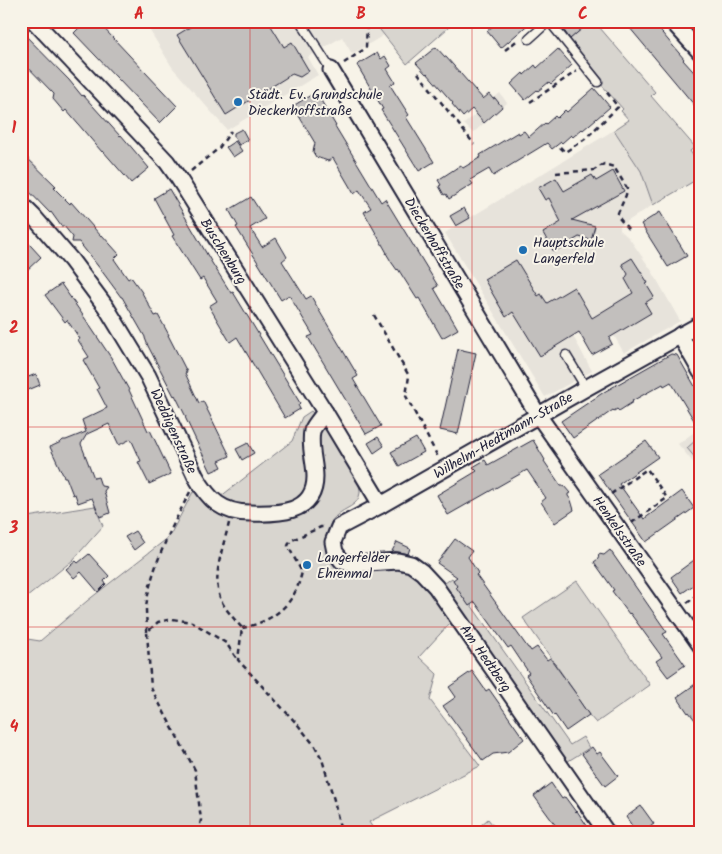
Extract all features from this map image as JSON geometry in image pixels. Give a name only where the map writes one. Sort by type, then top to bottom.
[{"type":"street","name":"Buschenburg","points":[[34,21],[167,162],[325,412],[381,505]]},
{"type":"street","points":[[672,21],[701,53]]},
{"type":"street","name":"Dieckerhoffstraße","points":[[331,70],[538,415]]},
{"type":"street","name":"Weddigenstraße","points":[[21,204],[34,216],[71,260],[106,307],[148,376],[200,486],[214,503],[232,512],[248,513],[278,512],[292,510],[300,506],[313,489],[315,478],[311,444],[313,429],[325,412]]},
{"type":"street","name":"Wilhelm-Hedtmann-Straße","points":[[339,527],[701,324]]},
{"type":"street","points":[[680,335],[701,372]]},
{"type":"street","name":"Henkelsstraße","points":[[538,415],[620,531],[695,626],[701,646]]},
{"type":"street","name":"Am Hedtberg","points":[[339,527],[333,542],[335,552],[342,561],[353,564],[404,562],[417,568],[432,582],[607,833]]},
{"type":"lane","points":[[300,21],[331,70]]},
{"type":"lane","points":[[530,39],[549,21],[598,82]]},
{"type":"lane","points":[[566,355],[586,388]]},
{"type":"path","points":[[354,56],[366,48],[367,21]]},
{"type":"path","points":[[505,50],[520,38],[530,39]]},
{"type":"path","points":[[530,102],[584,66]]},
{"type":"path","points":[[418,73],[474,144]]},
{"type":"path","points":[[560,147],[565,152],[585,139],[618,107],[598,82]]},
{"type":"path","points":[[179,179],[219,148],[230,131]]},
{"type":"path","points":[[556,174],[594,170],[604,164],[614,167],[627,188],[618,213],[619,218],[629,230]]},
{"type":"path","points":[[374,315],[409,376],[406,396],[444,469]]},
{"type":"path","points":[[599,502],[647,469],[668,498],[620,531]]},
{"type":"path","points":[[198,833],[201,820],[195,770],[151,688],[146,608],[160,556],[174,522],[191,491],[200,486]]},
{"type":"path","points":[[232,512],[218,573],[218,587],[221,601],[242,628],[238,660]]},
{"type":"path","points":[[242,628],[267,621],[293,597],[302,572],[288,546],[290,541],[321,527],[339,527]]},
{"type":"path","points":[[147,632],[158,622],[172,619],[192,622],[226,643],[238,660],[315,746],[322,759],[341,833]]},
{"type":"shaded area","name":"Städt. Ev. Grundschule Dieckerhoffstraße","points":[[144,21],[373,21],[384,35],[352,54],[342,37],[308,57],[318,75],[227,130],[172,67]]},
{"type":"shaded area","points":[[373,21],[456,21],[407,64]]},
{"type":"shaded area","points":[[591,21],[594,21],[655,92],[651,96],[695,147],[690,151],[698,163],[701,161],[701,177],[653,205],[641,171],[614,130],[629,120],[621,111],[623,109],[600,83],[603,80],[570,39]]},
{"type":"shaded area","points":[[681,21],[698,21],[697,23],[701,26],[701,43]]},
{"type":"shaded area","points":[[500,93],[507,103],[473,133],[464,124]]},
{"type":"shaded area","name":"Hauptschule Langerfeld","points":[[614,130],[641,171],[653,205],[620,226],[620,230],[629,238],[652,271],[680,321],[624,353],[604,318],[573,336],[592,371],[545,397],[445,233]]},
{"type":"shaded area","points":[[311,411],[325,426],[342,451],[357,478],[360,493],[359,498],[354,504],[333,519],[325,543],[329,554],[338,562],[397,565],[417,573],[431,593],[452,578],[570,745],[583,737],[589,748],[565,763],[461,617],[450,623],[419,657],[437,674],[430,700],[480,766],[369,822],[376,833],[21,833],[21,638],[40,641],[87,601],[169,537],[193,492],[220,497],[292,441],[302,417]]},
{"type":"shaded area","points":[[701,427],[701,472],[678,444]]},
{"type":"shaded area","points":[[696,440],[701,446],[701,465],[687,448]]},
{"type":"shaded area","points":[[95,506],[103,526],[73,560],[21,602],[21,518]]},
{"type":"shaded area","points":[[577,581],[650,685],[596,723],[523,618]]},
{"type":"shaded area","points":[[488,819],[499,833],[472,833]]},
{"type":"building","points":[[86,21],[97,21],[177,106],[160,123],[74,33]]},
{"type":"building","points":[[200,21],[268,21],[284,47],[292,42],[309,71],[300,77],[292,74],[226,115],[177,35]]},
{"type":"building","points":[[499,21],[532,21],[501,48],[487,31]]},
{"type":"building","points":[[572,21],[591,21],[570,39],[563,29]]},
{"type":"building","points":[[624,21],[652,21],[684,59],[701,80],[701,113]]},
{"type":"building","points":[[21,31],[121,135],[149,168],[131,183],[66,110],[64,112],[53,99],[54,94],[21,60]]},
{"type":"building","points":[[436,47],[483,99],[489,94],[502,107],[484,123],[472,109],[463,117],[427,73],[416,63]]},
{"type":"building","points":[[558,49],[572,65],[551,84],[549,82],[525,100],[511,84],[535,65],[537,68]]},
{"type":"building","points":[[377,53],[381,59],[385,56],[391,66],[387,69],[395,82],[390,85],[409,115],[406,117],[434,162],[419,171],[381,110],[383,109],[357,65]]},
{"type":"building","points":[[594,88],[610,107],[583,130],[573,137],[571,135],[552,149],[547,143],[493,176],[489,169],[470,180],[473,184],[449,199],[446,194],[444,195],[438,180],[461,165],[463,168],[481,157],[480,155],[518,132],[519,134],[524,131],[529,137],[555,116],[557,118],[565,110],[567,112]]},
{"type":"building","points":[[316,92],[381,202],[385,199],[438,286],[434,288],[458,329],[442,338],[419,298],[417,299],[386,253],[364,212],[371,208],[359,190],[354,194],[333,158],[328,161],[316,157],[313,152],[315,143],[293,106]]},
{"type":"building","points":[[242,129],[248,140],[239,145],[234,137],[234,133]]},
{"type":"building","points":[[235,141],[242,151],[233,157],[226,147]]},
{"type":"building","points":[[21,152],[56,186],[54,188],[70,204],[71,202],[119,254],[114,259],[128,279],[131,277],[155,316],[158,315],[187,372],[185,373],[199,403],[203,401],[230,456],[219,461],[222,467],[211,472],[175,395],[122,297],[79,242],[72,242],[73,237],[64,226],[61,226],[51,212],[21,183]]},
{"type":"building","points":[[613,171],[624,191],[572,220],[595,226],[591,240],[579,237],[554,252],[543,233],[561,222],[549,198],[545,200],[538,188],[556,178],[564,191],[592,175],[596,181]]},
{"type":"building","points":[[169,189],[212,263],[231,293],[233,292],[300,403],[298,405],[300,409],[285,418],[237,337],[230,342],[209,306],[217,301],[203,278],[200,280],[172,236],[174,235],[154,198]]},
{"type":"building","points":[[251,197],[265,219],[250,228],[262,247],[276,238],[287,257],[282,261],[306,299],[311,296],[358,376],[353,379],[381,426],[366,434],[308,337],[313,335],[289,295],[281,300],[236,227],[238,226],[229,210]]},
{"type":"building","points":[[464,208],[470,218],[456,226],[450,216]]},
{"type":"building","points":[[660,212],[687,256],[668,267],[641,224]]},
{"type":"building","points":[[21,235],[41,257],[27,270],[21,264]]},
{"type":"building","points":[[632,258],[648,283],[646,284],[654,297],[645,303],[651,313],[609,338],[612,344],[592,355],[579,332],[540,356],[513,312],[506,317],[484,279],[516,260],[538,296],[541,294],[547,303],[574,287],[592,318],[633,293],[625,279],[628,274],[622,264]]},
{"type":"building","points":[[61,284],[112,359],[171,474],[149,484],[138,462],[141,461],[131,439],[119,445],[109,424],[87,434],[81,444],[94,478],[98,477],[101,486],[107,487],[104,491],[110,513],[100,517],[92,498],[78,503],[50,447],[86,432],[82,420],[107,408],[97,389],[99,388],[83,360],[89,357],[78,340],[80,339],[67,320],[65,322],[45,295]]},
{"type":"building","points":[[458,349],[476,353],[458,434],[440,430]]},
{"type":"building","points":[[671,354],[677,355],[701,397],[701,432],[671,382],[664,386],[663,384],[632,401],[619,411],[617,409],[613,410],[573,438],[561,421],[604,392]]},
{"type":"building","points":[[36,374],[40,385],[21,393],[21,380]]},
{"type":"building","points":[[378,437],[384,446],[374,453],[368,443]]},
{"type":"building","points":[[416,438],[424,452],[399,466],[391,452]]},
{"type":"building","points":[[533,440],[544,461],[561,486],[564,486],[570,493],[568,496],[574,510],[555,523],[541,502],[546,498],[527,470],[448,515],[437,495],[477,471],[473,467],[485,460],[488,465]]},
{"type":"building","points":[[646,441],[658,457],[619,484],[644,519],[682,491],[694,508],[646,542],[598,474]]},
{"type":"building","points":[[248,443],[254,453],[242,460],[236,449]]},
{"type":"building","points":[[135,531],[143,543],[134,550],[125,537]]},
{"type":"building","points":[[455,539],[472,551],[468,557],[478,573],[476,575],[528,648],[531,651],[537,647],[547,660],[550,658],[589,715],[566,731],[526,675],[529,673],[511,646],[508,648],[475,602],[469,606],[453,580],[457,577],[437,563]]},
{"type":"building","points":[[397,542],[410,548],[408,554],[392,551]]},
{"type":"building","points":[[610,550],[667,632],[663,634],[685,665],[668,677],[656,661],[662,657],[612,591],[614,590],[594,562],[598,559],[599,554],[604,555]]},
{"type":"building","points":[[89,554],[109,576],[104,581],[106,584],[98,592],[81,572],[74,578],[66,569],[76,561],[78,563]]},
{"type":"building","points":[[701,555],[701,580],[682,593],[671,577]]},
{"type":"building","points":[[472,671],[486,691],[489,689],[524,739],[508,752],[493,754],[483,761],[443,706],[456,697],[449,687]]},
{"type":"building","points":[[701,680],[701,728],[677,697]]},
{"type":"building","points":[[592,747],[597,754],[600,752],[618,776],[605,786],[582,754]]},
{"type":"building","points":[[551,783],[562,799],[565,797],[577,811],[592,833],[561,833],[534,796]]},
{"type":"building","points":[[641,806],[654,824],[641,833],[637,833],[626,817]]},
{"type":"place","name":"Städt. Ev. Grundschule Dieckerhoffstraße","points":[[238,102]]},
{"type":"place","name":"Hauptschule Langerfeld","points":[[523,250]]},
{"type":"place","name":"Langerfelder Ehrenmal","points":[[307,565]]}]
